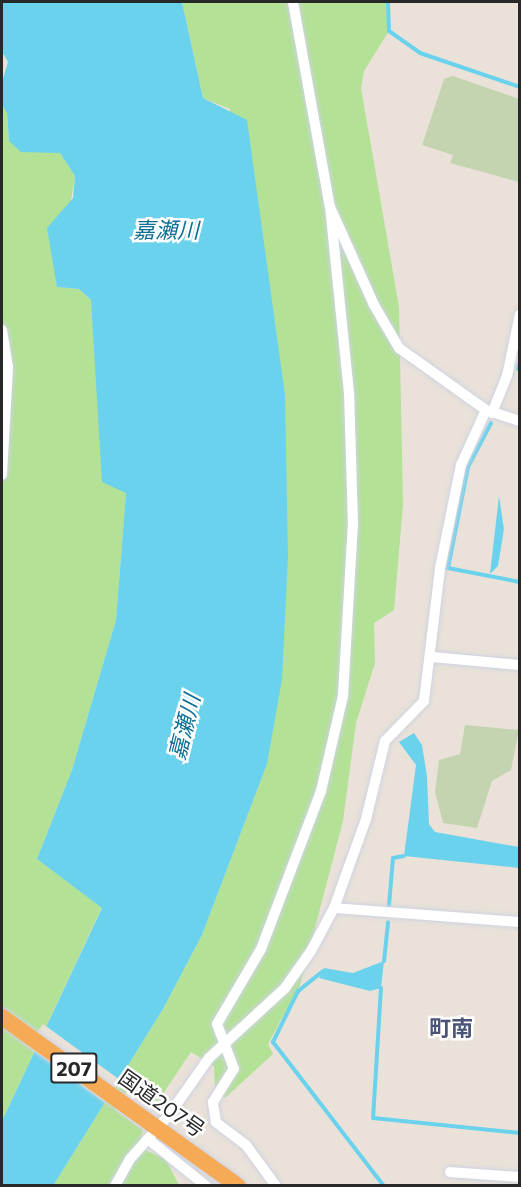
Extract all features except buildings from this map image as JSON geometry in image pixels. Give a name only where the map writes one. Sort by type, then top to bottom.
[{"type":"highway","name":"国道207号","points":[[2,1017],[151,1129],[238,1185]]},
{"type":"street","points":[[276,1185],[246,1145],[216,1122],[213,1102],[234,1069],[223,1047],[217,1024],[261,949],[321,791],[343,696],[354,525],[349,393],[330,207],[293,2]]},
{"type":"street","points":[[330,207],[374,305],[399,348],[489,411],[519,421]]},
{"type":"street","points":[[115,1185],[151,1129],[209,1058],[285,988],[334,908],[366,819],[385,741],[424,701],[432,657],[440,568],[461,465],[507,376],[519,314]]},
{"type":"street","points":[[2,330],[8,367],[2,475]]},
{"type":"street","points":[[432,657],[519,664]]},
{"type":"street","points":[[334,908],[519,922]]},
{"type":"street","points":[[151,1129],[206,1185]]},
{"type":"street","points":[[450,1172],[519,1177]]},
{"type":"green space","points":[[182,2],[388,2],[389,31],[364,71],[361,88],[399,307],[403,505],[394,610],[374,623],[375,663],[356,723],[343,821],[300,985],[268,1044],[273,1054],[225,1098],[215,1088],[214,1066],[191,1052],[158,1101],[131,1085],[115,1110],[143,1130],[139,1148],[165,1158],[179,1185],[53,1186],[163,1009],[202,935],[267,764],[230,109],[203,98]]},
{"type":"green space","points":[[453,76],[519,99],[519,182],[450,163],[453,155],[422,145],[444,79]]},
{"type":"green space","points":[[2,105],[7,113],[9,141],[60,153],[75,176],[57,287],[79,289],[91,300],[98,357],[126,493],[116,620],[72,770],[37,859],[102,907],[2,1121]]},
{"type":"green space","points":[[465,725],[519,730],[511,770],[492,781],[477,828],[443,823],[435,792],[439,760],[460,754]]},
{"type":"water","name":"嘉瀬川","points":[[2,2],[182,2],[203,98],[247,120],[285,395],[288,557],[282,679],[267,764],[202,935],[163,1009],[53,1186],[2,1185],[2,1121],[102,908],[37,859],[72,770],[116,620],[126,493],[102,482],[91,300],[79,289],[57,287],[47,228],[73,198],[75,176],[60,153],[21,152],[9,141],[7,113],[2,105],[2,82],[8,62],[2,52]]},
{"type":"water","points":[[499,496],[504,529],[498,566],[490,574]]},
{"type":"water","points":[[414,733],[422,745],[427,776],[429,824],[435,832],[519,847],[519,868],[404,856],[416,765],[399,742]]},
{"type":"water","points":[[384,961],[381,988],[370,991],[319,978],[324,968],[353,973]]},
{"type":"pier","points":[[43,1024],[121,1080],[105,1102],[27,1046]]},
{"type":"waterway","points":[[388,2],[389,31],[420,53],[520,87]]},
{"type":"waterway","points":[[518,369],[520,361]]},
{"type":"waterway","points":[[491,423],[468,467],[448,568],[520,582]]},
{"type":"waterway","points":[[389,905],[393,858],[404,856]]},
{"type":"waterway","points":[[384,961],[388,922]]},
{"type":"waterway","points":[[323,971],[298,991],[273,1042],[384,1186]]},
{"type":"waterway","points":[[381,988],[373,1118],[520,1133]]},
{"type":"district","name":"町南","points":[[451,1028]]}]
